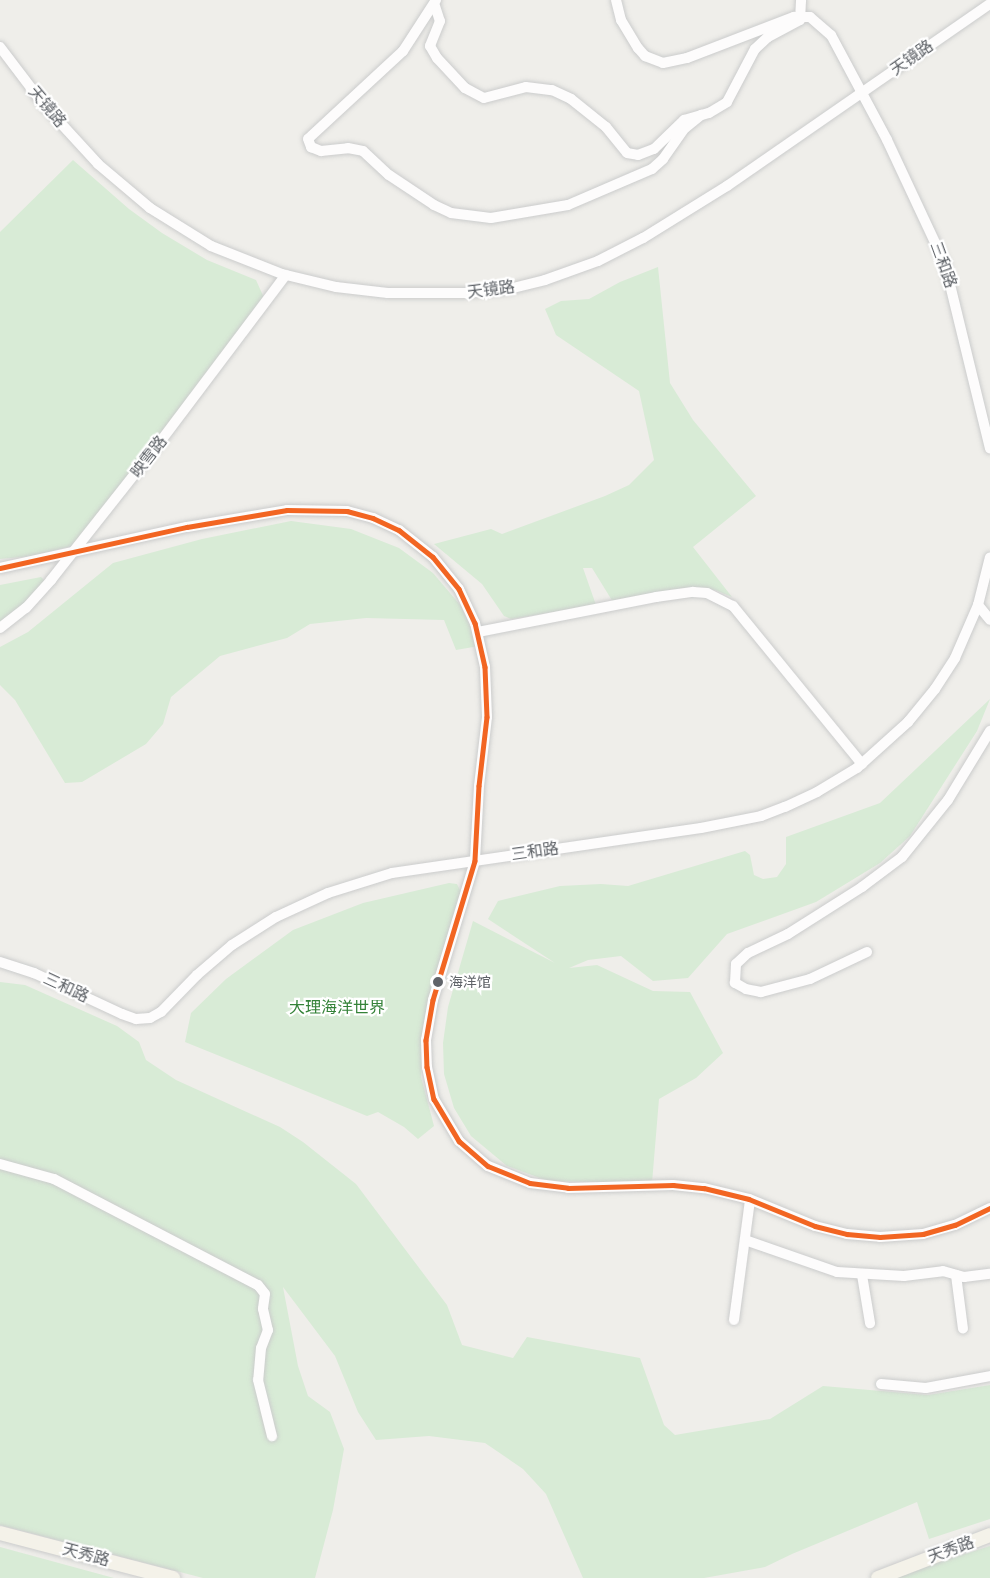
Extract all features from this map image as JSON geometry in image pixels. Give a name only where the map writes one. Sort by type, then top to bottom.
[{"type":"main road","name":"天秀路","points":[[0,1533],[173,1578]]},
{"type":"main road","name":"天秀路","points":[[878,1578],[990,1535]]},
{"type":"street","points":[[616,0],[621,20],[638,48],[645,56],[663,63],[687,58],[783,20],[802,16]]},
{"type":"street","points":[[801,0],[802,16]]},
{"type":"street","points":[[435,3],[440,21],[429,42],[433,51],[457,81],[479,96],[488,98],[526,87],[552,90],[571,99],[588,112],[606,127],[622,148],[633,155],[650,152],[676,125],[684,120],[718,110],[727,102],[744,67],[761,43],[802,16]]},
{"type":"street","points":[[435,3],[403,51],[309,139],[311,147],[321,151],[348,148],[363,151],[389,175],[434,205],[451,213],[491,218],[568,205],[652,169],[663,159],[685,128],[701,115]]},
{"type":"street","name":"天镜路","points":[[0,47],[58,122],[99,164],[135,197],[173,224],[211,246],[286,275],[351,289],[417,294],[496,291],[545,280],[598,261],[672,221],[990,4]]},
{"type":"street","name":"三和路","points":[[802,16],[818,22],[831,35],[892,150],[945,264],[990,449]]},
{"type":"street","name":"映雪路","points":[[0,628],[38,595],[157,446],[286,275]]},
{"type":"street","points":[[0,568],[186,527],[272,512],[310,508],[347,511],[391,525],[424,549],[459,589],[478,632],[485,667],[487,704],[479,786],[476,861],[433,1000],[426,1040],[427,1067],[432,1091],[442,1116],[455,1137],[488,1166],[530,1183],[568,1188],[693,1186],[750,1200],[829,1231],[880,1237],[937,1231],[990,1208]]},
{"type":"street","name":"三和路","points":[[0,962],[34,973],[122,1014],[136,1018],[150,1018],[161,1012],[197,975],[232,945],[276,916],[328,892],[392,873],[701,828],[761,816],[817,792],[862,764],[908,722],[935,689],[955,658],[978,605],[990,556]]},
{"type":"street","points":[[478,632],[656,597],[693,592],[707,593],[733,606],[862,764]]},
{"type":"street","points":[[978,605],[990,620]]},
{"type":"street","points":[[867,952],[810,979],[761,992],[746,989],[735,983],[736,964],[748,953],[788,934],[862,887],[902,857],[948,800],[990,731]]},
{"type":"street","points":[[0,1164],[54,1179],[258,1285],[265,1294],[263,1309],[268,1330],[261,1348],[258,1380],[272,1436]]},
{"type":"street","points":[[734,1320],[750,1200]]},
{"type":"street","points":[[745,1240],[820,1268],[862,1275],[904,1276],[944,1271],[974,1277],[990,1274]]},
{"type":"street","points":[[862,1275],[870,1323]]},
{"type":"street","points":[[956,1275],[963,1329]]},
{"type":"street","points":[[881,1384],[926,1388],[990,1376]]},
{"type":"green space","points":[[73,160],[129,209],[162,233],[207,260],[256,280],[265,300],[72,546],[32,556],[0,559],[0,232]]},
{"type":"green space","points":[[658,267],[670,383],[693,420],[756,496],[693,547],[732,597],[715,590],[702,589],[613,602],[592,568],[583,568],[596,605],[511,619],[504,616],[482,584],[434,544],[491,529],[502,534],[605,496],[629,485],[654,460],[639,391],[556,335],[545,309],[561,301],[589,299],[620,282]]},
{"type":"green space","points":[[291,521],[351,529],[399,548],[433,573],[461,606],[479,646],[456,650],[444,620],[366,618],[310,624],[287,638],[220,656],[171,697],[163,724],[146,744],[82,782],[65,783],[15,700],[0,685],[0,647],[28,632],[113,563],[202,539]]},
{"type":"green space","points":[[41,577],[45,581],[43,588],[0,624],[0,585]]},
{"type":"green space","points":[[990,699],[977,731],[910,836],[880,863],[816,902],[727,934],[688,978],[653,981],[621,956],[588,960],[569,968],[597,965],[653,991],[690,992],[723,1053],[696,1078],[659,1099],[652,1183],[548,1181],[507,1166],[471,1136],[454,1108],[444,1074],[443,1043],[448,1007],[473,921],[555,963],[488,919],[498,901],[560,886],[601,884],[628,886],[745,851],[750,855],[754,875],[763,879],[777,877],[786,864],[786,837],[880,803]]},
{"type":"green space","name":"大理海洋世界","points":[[449,883],[457,884],[462,894],[421,1039],[421,1077],[434,1126],[418,1139],[404,1127],[378,1112],[367,1116],[185,1042],[191,1013],[226,979],[293,930],[363,903]]},
{"type":"green space","points":[[0,982],[25,985],[117,1026],[139,1042],[146,1060],[176,1080],[280,1127],[303,1142],[356,1184],[447,1305],[462,1345],[513,1358],[527,1337],[640,1358],[664,1425],[675,1435],[770,1419],[823,1386],[928,1395],[990,1385],[990,1519],[929,1539],[917,1502],[765,1567],[704,1578],[583,1578],[546,1494],[523,1469],[485,1443],[429,1436],[376,1440],[358,1412],[335,1356],[283,1287],[298,1366],[308,1396],[330,1412],[344,1449],[333,1510],[315,1578],[203,1578],[0,1525]]},
{"type":"green space","points":[[990,1546],[990,1578],[894,1578],[904,1573]]},
{"type":"green space","points":[[0,1547],[114,1578],[0,1578]]},
{"type":"transit line","points":[[0,568],[187,527],[287,510],[347,511],[373,518],[399,530],[433,557],[459,589],[475,623],[485,667],[487,717],[479,786],[475,861],[433,1000],[426,1040],[427,1067],[434,1099],[459,1141],[488,1166],[530,1183],[568,1188],[673,1185],[704,1188],[749,1199],[815,1226],[847,1234],[880,1237],[923,1234],[955,1225],[990,1208]]},
{"type":"place","name":"海洋馆","points":[[438,982]]}]
